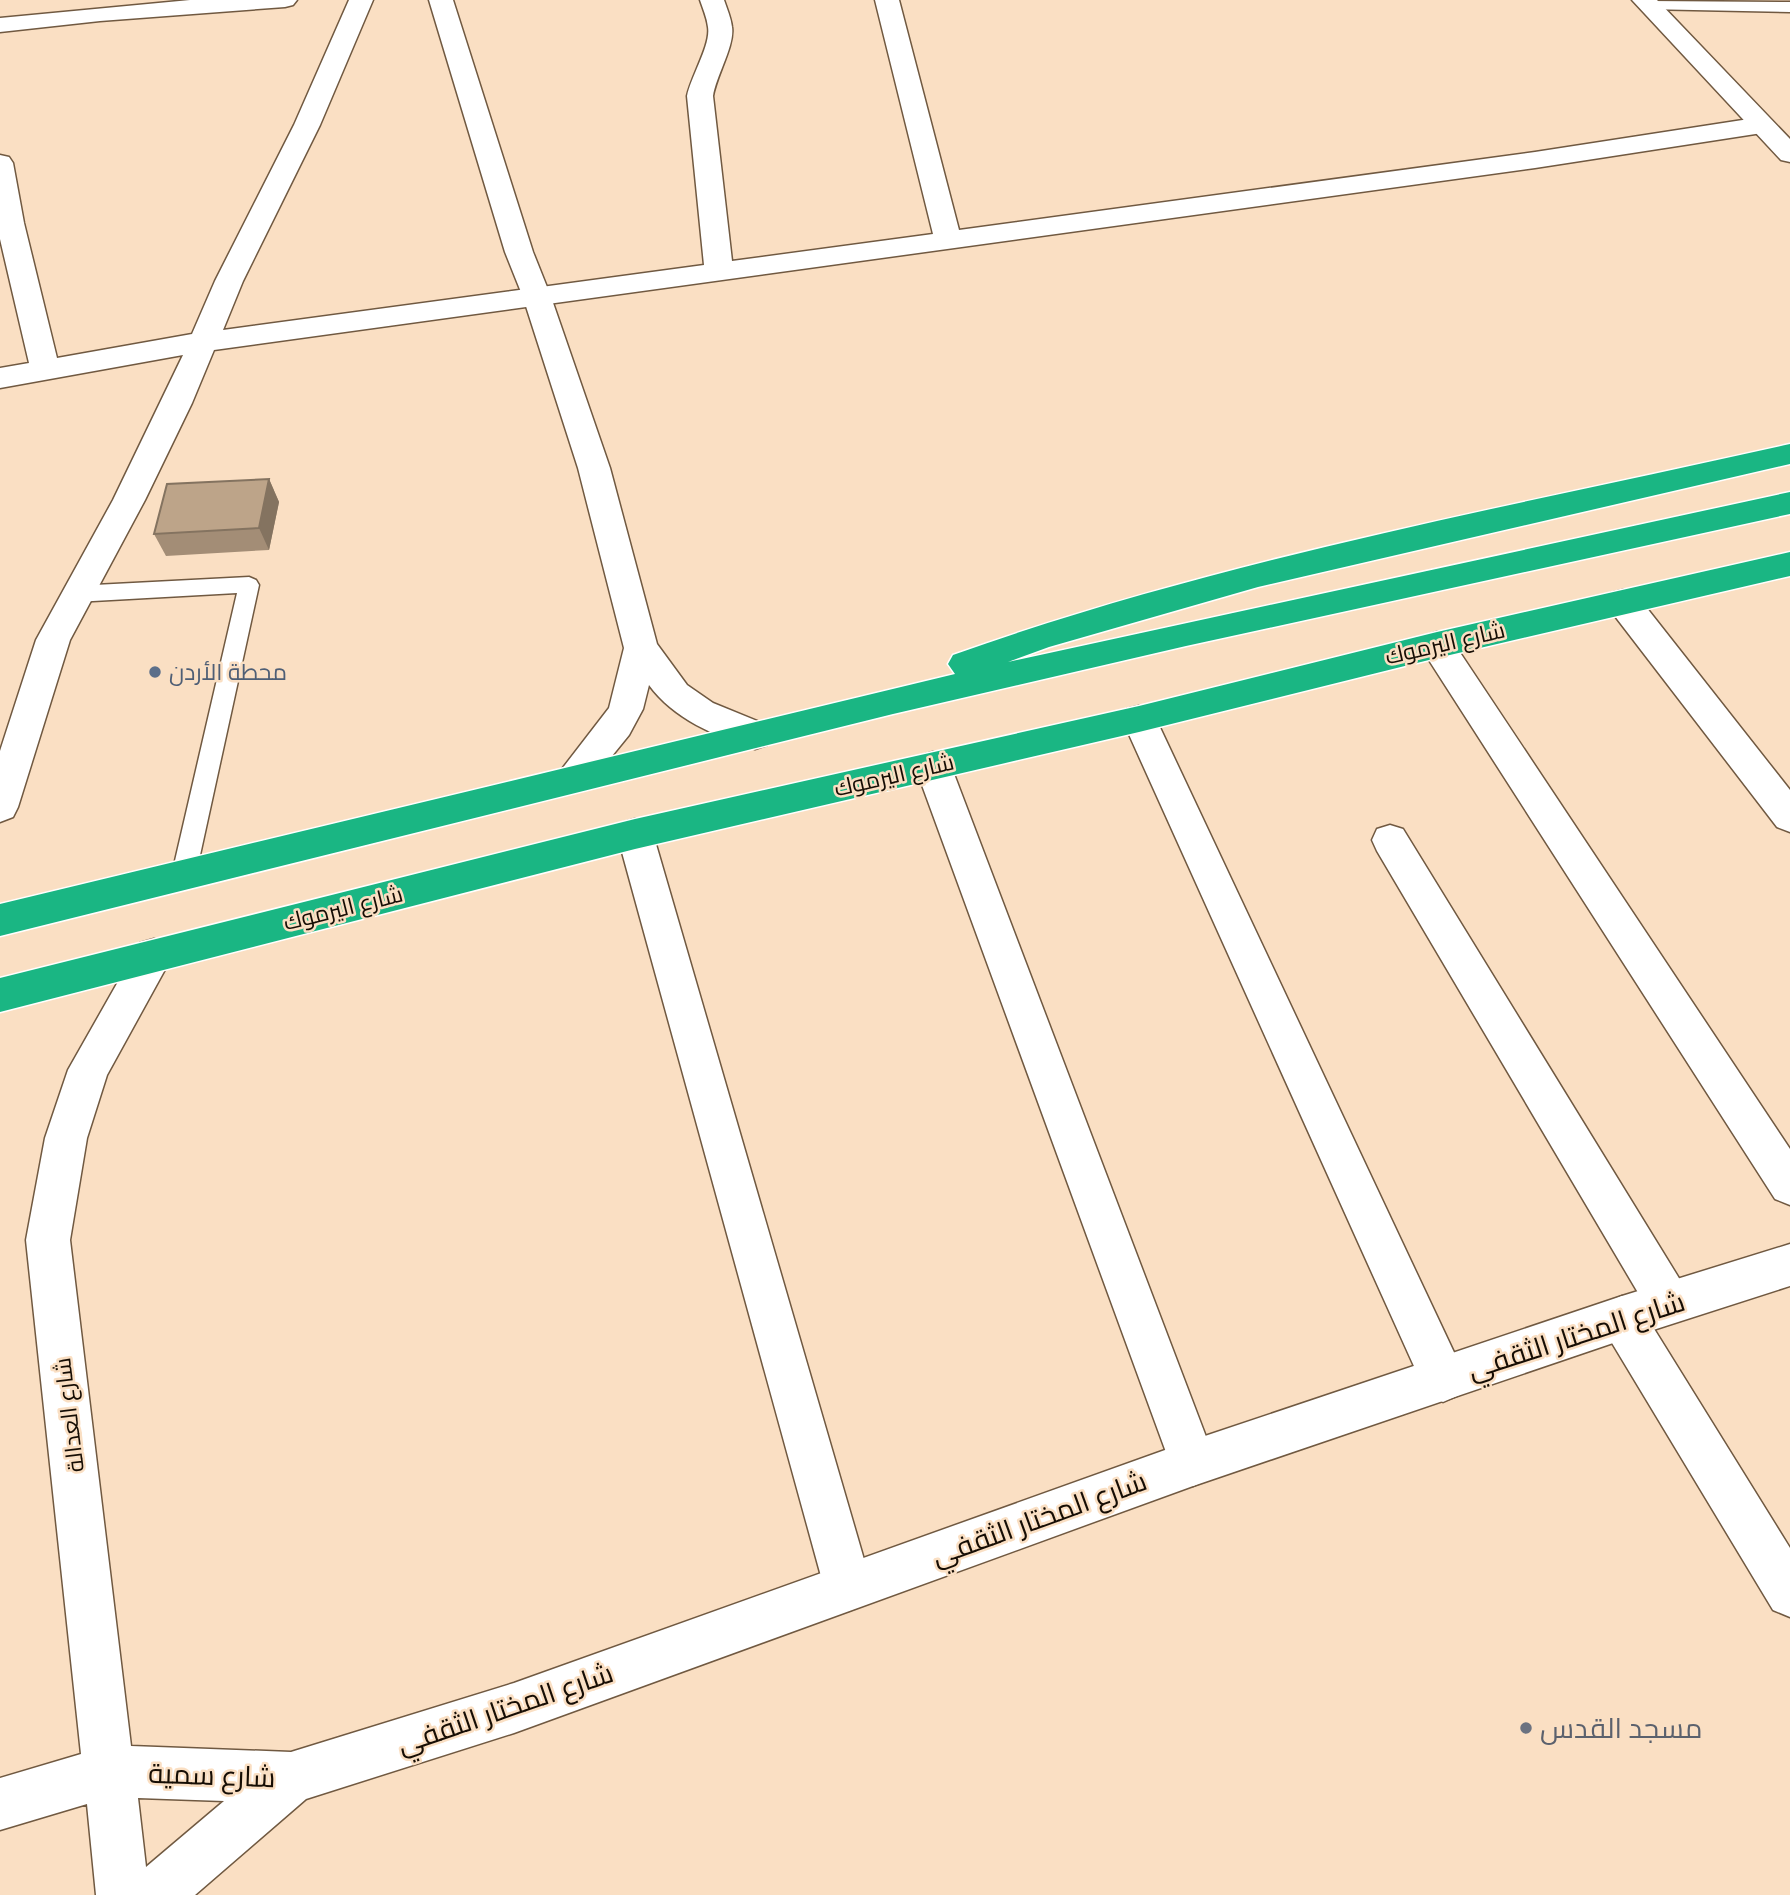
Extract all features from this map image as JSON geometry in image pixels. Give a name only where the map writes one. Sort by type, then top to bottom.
[{"type":"highway","points":[[893,701],[957,667],[1040,637],[1258,575],[1790,454]]},
{"type":"highway","points":[[0,920],[183,878],[573,778],[893,701],[1186,634],[1790,503]]},
{"type":"highway","name":"شارع اليرموك","points":[[0,995],[635,834],[1139,719],[1437,645],[1790,564]]},
{"type":"street","points":[[0,25],[100,13],[285,0]]},
{"type":"street","points":[[0,807],[53,640],[75,594],[129,500],[177,403],[229,281],[307,125],[361,0]]},
{"type":"street","points":[[441,0],[519,253],[537,297],[594,468],[641,648],[676,694],[701,712],[755,735]]},
{"type":"street","points":[[712,0],[722,29],[703,78],[701,96],[719,271]]},
{"type":"street","points":[[887,0],[948,240]]},
{"type":"street","points":[[1647,3],[1790,154]]},
{"type":"street","points":[[0,378],[202,342],[1535,160],[1762,125]]},
{"type":"street","points":[[0,163],[5,224],[45,370]]},
{"type":"street","points":[[1623,602],[1790,817]]},
{"type":"street","points":[[1437,645],[1790,1185]]},
{"type":"street","points":[[573,778],[617,725],[626,709],[641,648]]},
{"type":"street","points":[[1139,719],[1443,1379]]},
{"type":"street","points":[[933,766],[1193,1463]]},
{"type":"street","points":[[635,834],[848,1587]]},
{"type":"street","points":[[1390,840],[1669,1303]]},
{"type":"street","name":"شارع العدالة","points":[[124,1895],[48,1240],[66,1138],[88,1070],[154,955]]},
{"type":"street","name":"شارع المختار الثقفي","points":[[291,1778],[514,1708],[1193,1463],[1622,1318],[1790,1265]]},
{"type":"street","points":[[1622,1318],[1790,1593]]},
{"type":"street","name":"شارع سمية","points":[[0,1804],[111,1771],[291,1778]]},
{"type":"street","name":"شارع سمية","points":[[154,1895],[291,1778]]},
{"type":"lane","points":[[1647,3],[1790,7]]},
{"type":"lane","points":[[75,594],[248,585],[183,878]]},
{"type":"building","points":[[269,479],[259,528],[154,534],[167,484]]},
{"type":"place","name":"محطة الأردن","points":[[155,672]]},
{"type":"place","name":"مسجد القدس","points":[[1526,1728]]}]
